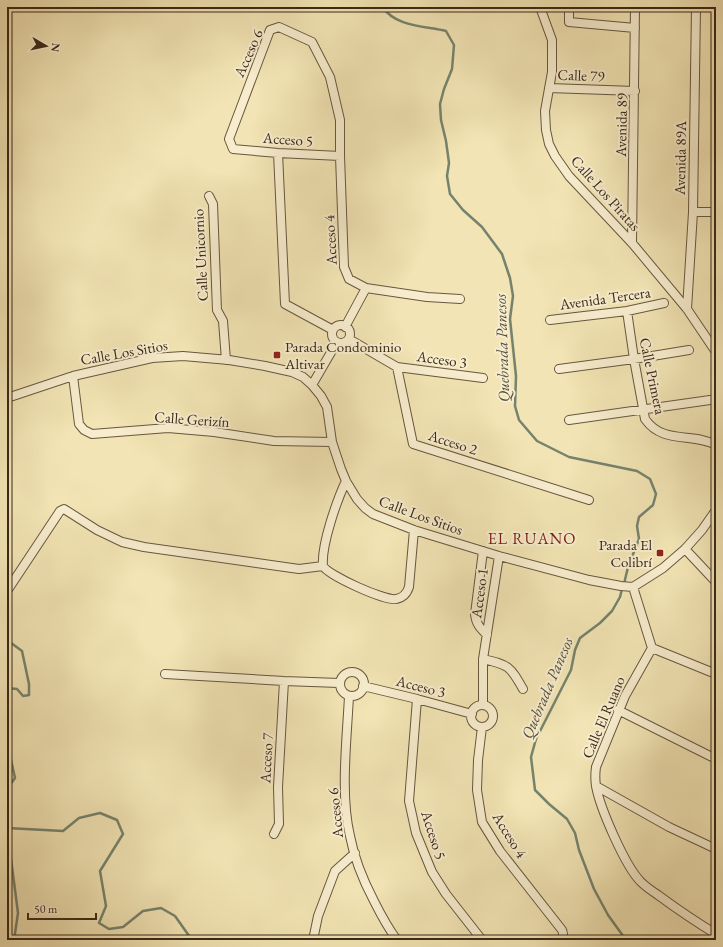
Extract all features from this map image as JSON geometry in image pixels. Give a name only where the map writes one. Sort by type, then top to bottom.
[{"type":"street","name":"Calle Los Piratas","points":[[540,7],[552,40],[552,72],[546,110],[546,130],[549,144],[555,156],[569,176],[632,243],[687,309],[716,352]]},
{"type":"street","points":[[569,7],[569,22],[635,28]]},
{"type":"street","name":"Avenida 89","points":[[632,243],[635,7]]},
{"type":"street","name":"Avenida 89A","points":[[687,309],[693,212],[696,7]]},
{"type":"street","name":"Acceso 6","points":[[233,148],[229,139],[270,30],[279,27],[312,42],[328,71],[340,120],[340,156]]},
{"type":"street","name":"Calle 79","points":[[549,88],[635,91]]},
{"type":"street","name":"Acceso 5","points":[[233,148],[278,153],[340,156]]},
{"type":"street","points":[[278,153],[285,304],[334,330]]},
{"type":"street","name":"Acceso 4","points":[[340,156],[344,267],[349,279],[366,288],[427,297],[460,298]]},
{"type":"street","name":"Calle Unicornio","points":[[209,196],[213,204],[217,310],[223,321],[226,360]]},
{"type":"street","points":[[693,212],[716,212]]},
{"type":"street","points":[[345,327],[366,288]]},
{"type":"street","name":"Avenida Tercera","points":[[550,320],[627,311],[664,303]]},
{"type":"street","name":"Calle Primera","points":[[627,311],[645,419],[649,424],[664,434],[674,437],[705,441],[716,445]]},
{"type":"street","points":[[334,330],[340,326],[345,327],[350,333],[349,339]]},
{"type":"street","points":[[334,330],[334,338],[337,342]]},
{"type":"street","points":[[337,342],[342,343],[349,339]]},
{"type":"street","points":[[349,339],[397,367]]},
{"type":"street","points":[[312,385],[337,342]]},
{"type":"street","points":[[559,369],[690,350]]},
{"type":"street","name":"Calle Los Sitios","points":[[7,399],[73,376],[152,358],[183,356],[226,360],[292,372],[304,378],[321,396],[327,407],[332,442],[346,481],[357,499],[373,514],[414,530],[499,556],[589,580],[633,587]]},
{"type":"street","name":"Acceso 3","points":[[397,367],[483,378]]},
{"type":"street","name":"Acceso 2","points":[[397,367],[413,444],[590,500]]},
{"type":"street","name":"Calle Gerizín","points":[[73,376],[79,424],[84,430],[92,434],[168,428],[214,432],[274,441],[332,442]]},
{"type":"street","points":[[569,420],[710,400]]},
{"type":"street","points":[[346,481],[338,498],[324,550],[323,566],[331,574],[385,599],[398,599],[403,597],[409,587],[414,530]]},
{"type":"street","points":[[7,591],[60,511],[64,509],[68,510],[96,530],[122,542],[144,547],[299,569],[323,566]]},
{"type":"street","points":[[716,510],[702,530],[685,549],[663,568],[633,587],[652,648],[716,674]]},
{"type":"street","points":[[685,549],[716,582]]},
{"type":"street","name":"Acceso 1","points":[[484,551],[475,614],[476,621],[487,635]]},
{"type":"street","name":"Acceso 1","points":[[482,704],[483,659],[499,556]]},
{"type":"street","name":"Calle El Ruano","points":[[652,648],[618,710],[596,767],[596,786],[610,827],[625,859],[640,882],[682,913],[716,934]]},
{"type":"street","points":[[483,659],[505,664],[515,673],[523,689]]},
{"type":"street","points":[[353,672],[360,675],[364,686],[360,693],[350,696],[346,695],[341,690],[339,683],[345,673],[353,672]]},
{"type":"street","points":[[165,674],[284,682],[339,683]]},
{"type":"street","name":"Acceso 7","points":[[274,834],[279,824],[278,787],[284,682]]},
{"type":"street","name":"Acceso 3","points":[[364,686],[472,714]]},
{"type":"street","name":"Acceso 6","points":[[350,696],[346,776],[346,808],[350,836],[364,882],[388,929],[397,940]]},
{"type":"street","name":"Acceso 5","points":[[417,699],[409,801],[416,833],[432,872],[446,894],[482,940]]},
{"type":"street","points":[[482,704],[486,705],[492,710],[493,718],[489,724],[482,727],[478,726],[473,721],[472,714],[475,707],[482,704]]},
{"type":"street","points":[[618,710],[716,759]]},
{"type":"street","name":"Acceso 4","points":[[482,727],[478,760],[477,790],[482,822],[500,851],[562,930],[563,934],[559,940]]},
{"type":"street","points":[[596,786],[669,827],[716,849]]},
{"type":"street","points":[[313,940],[318,916],[335,872],[355,853]]},
{"type":"waterway","name":"Quebrada Panesos","points":[[383,7],[388,14],[403,22],[446,31],[454,45],[452,69],[440,104],[441,120],[449,163],[447,176],[450,194],[463,210],[482,227],[502,254],[510,278],[513,296],[510,319],[516,376],[515,406],[519,420],[537,441],[569,457],[637,471],[650,479],[656,494],[653,505],[639,517],[637,526],[639,539],[628,567],[624,584]]},
{"type":"waterway","name":"Quebrada Panesos","points":[[622,589],[620,597],[612,611],[600,623],[580,638],[575,650],[571,670],[536,739],[531,757],[535,790],[567,819],[575,833],[579,850],[594,889],[608,915],[626,940]]},
{"type":"waterway","points":[[7,640],[22,651],[29,684],[29,695],[23,696],[17,689],[7,688]]},
{"type":"waterway","points":[[7,758],[11,760],[15,778],[7,789]]},
{"type":"waterway","points":[[7,828],[63,831],[79,818],[100,813],[117,820],[123,834],[100,871],[106,906],[99,923],[109,929],[123,927],[143,911],[161,908],[175,916],[192,940]]},
{"type":"waterway","points":[[7,828],[18,913],[14,940]]},
{"type":"place","name":"Parada Condominio Altivar","points":[[277,355]]},
{"type":"place","name":"Parada El Colibrí","points":[[660,553]]},
{"type":"district","name":"EL RUANO","points":[[532,538]]}]
